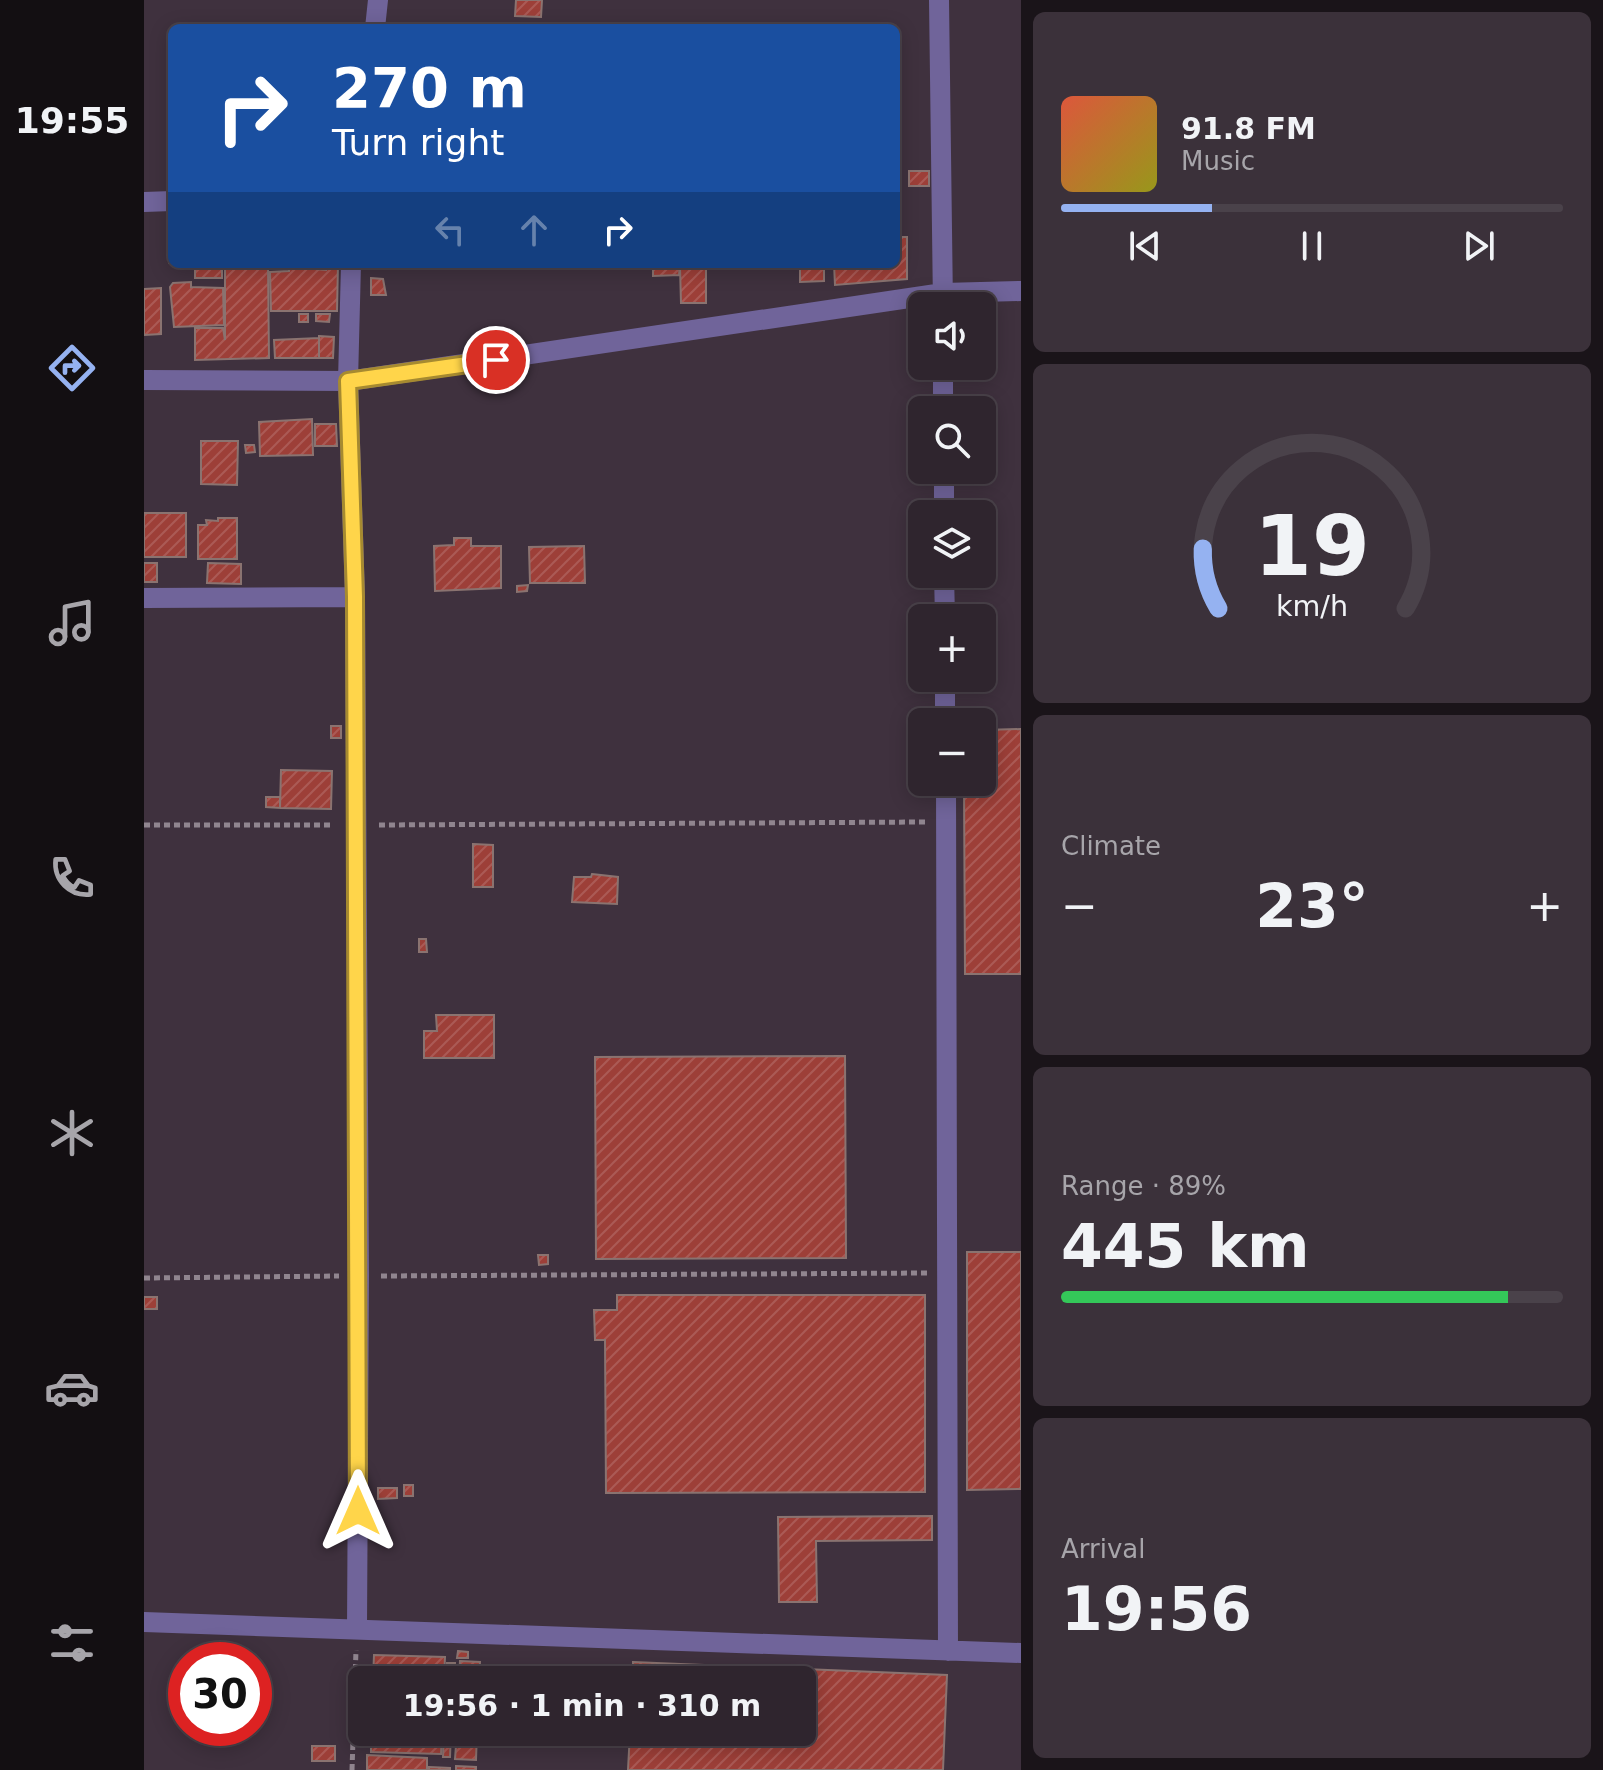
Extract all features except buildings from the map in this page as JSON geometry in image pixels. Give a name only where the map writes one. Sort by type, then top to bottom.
[{"type":"street","points":[[375,24],[378,0]]},
{"type":"street","points":[[939,0],[943,292]]},
{"type":"street","points":[[144,202],[168,201]]},
{"type":"street","points":[[351,268],[348,381],[355,597],[359,1276],[357,1629]]},
{"type":"street","points":[[996,294],[1021,291]]},
{"type":"street","points":[[144,380],[348,381],[908,304]]},
{"type":"street","points":[[144,598],[355,597]]},
{"type":"street","points":[[946,796],[948,1651]]},
{"type":"street","points":[[144,1622],[1021,1653]]},
{"type":"path","points":[[144,825],[946,822]]},
{"type":"path","points":[[144,1278],[948,1273]]},
{"type":"path","points":[[352,1770],[357,1629]]},
{"type":"route","points":[[358,1511],[355,597],[348,381],[496,360]]}]
